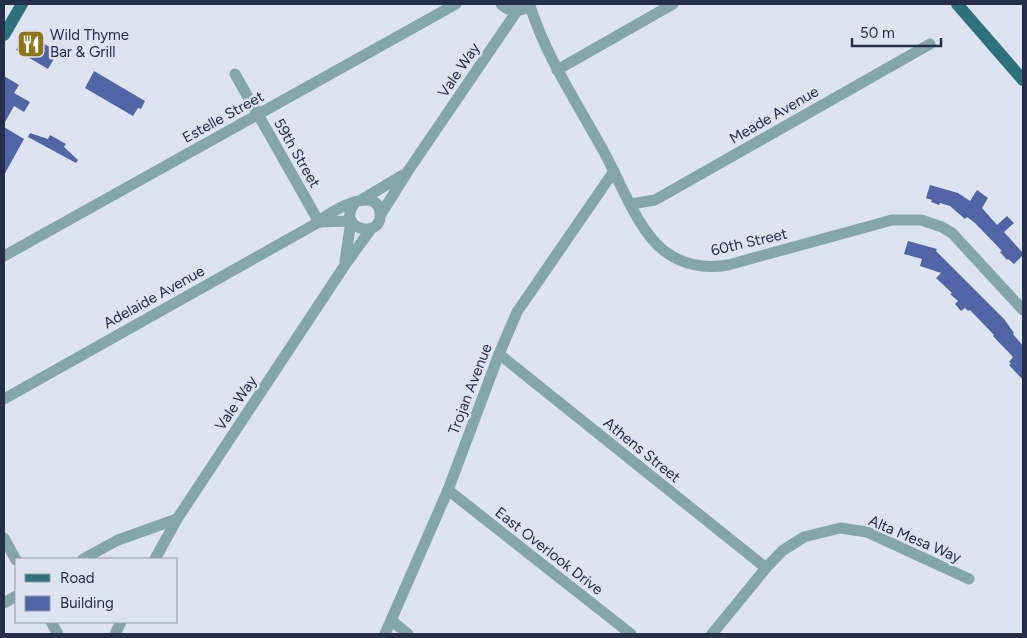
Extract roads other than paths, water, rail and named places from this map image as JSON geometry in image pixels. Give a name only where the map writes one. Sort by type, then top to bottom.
[{"type":"main road","points":[[4,35],[22,4]]},
{"type":"main road","points":[[957,4],[1023,80]]},
{"type":"street","name":"Estelle Street","points":[[4,256],[456,4]]},
{"type":"street","points":[[500,4],[505,8],[517,11]]},
{"type":"street","points":[[557,70],[673,4]]},
{"type":"street","name":"60th Street","points":[[517,11],[531,5],[539,33],[557,70],[631,204],[650,236],[664,250],[683,262],[705,267],[728,265],[892,220],[911,219],[930,222],[952,233],[1023,310]]},
{"type":"street","name":"Vale Way","points":[[156,558],[177,519],[345,266],[371,229],[378,223],[381,214],[408,171],[517,11]]},
{"type":"street","name":"Meade Avenue","points":[[631,204],[655,200],[930,44]]},
{"type":"street","name":"59th Street","points":[[235,74],[319,222]]},
{"type":"street","name":"Vale Way","points":[[345,266],[351,221],[350,212],[357,202],[408,171]]},
{"type":"street","name":"Trojan Avenue","points":[[385,634],[448,490],[499,354],[517,312],[614,171]]},
{"type":"street","points":[[357,202],[364,199],[374,202],[381,214]]},
{"type":"street","name":"Adelaide Avenue","points":[[4,398],[319,222],[323,217],[346,205],[357,202]]},
{"type":"street","points":[[351,221],[362,230],[371,229]]},
{"type":"street","name":"Adelaide Avenue","points":[[319,222],[351,221]]},
{"type":"street","name":"Athens Street","points":[[499,354],[766,568]]},
{"type":"street","name":"East Overlook Drive","points":[[448,490],[630,634]]},
{"type":"street","points":[[84,558],[118,540],[177,519]]},
{"type":"street","name":"Alta Mesa Way","points":[[712,634],[782,551],[804,537],[840,528],[867,532],[969,579]]},
{"type":"street","points":[[4,538],[15,558]]},
{"type":"street","points":[[4,603],[15,597]]},
{"type":"street","points":[[392,621],[408,634]]},
{"type":"street","points":[[52,623],[58,634]]},
{"type":"street","points":[[115,634],[121,623]]},
{"type":"place","name":"Wild Thyme Bar & Grill","points":[[31,44]]}]
